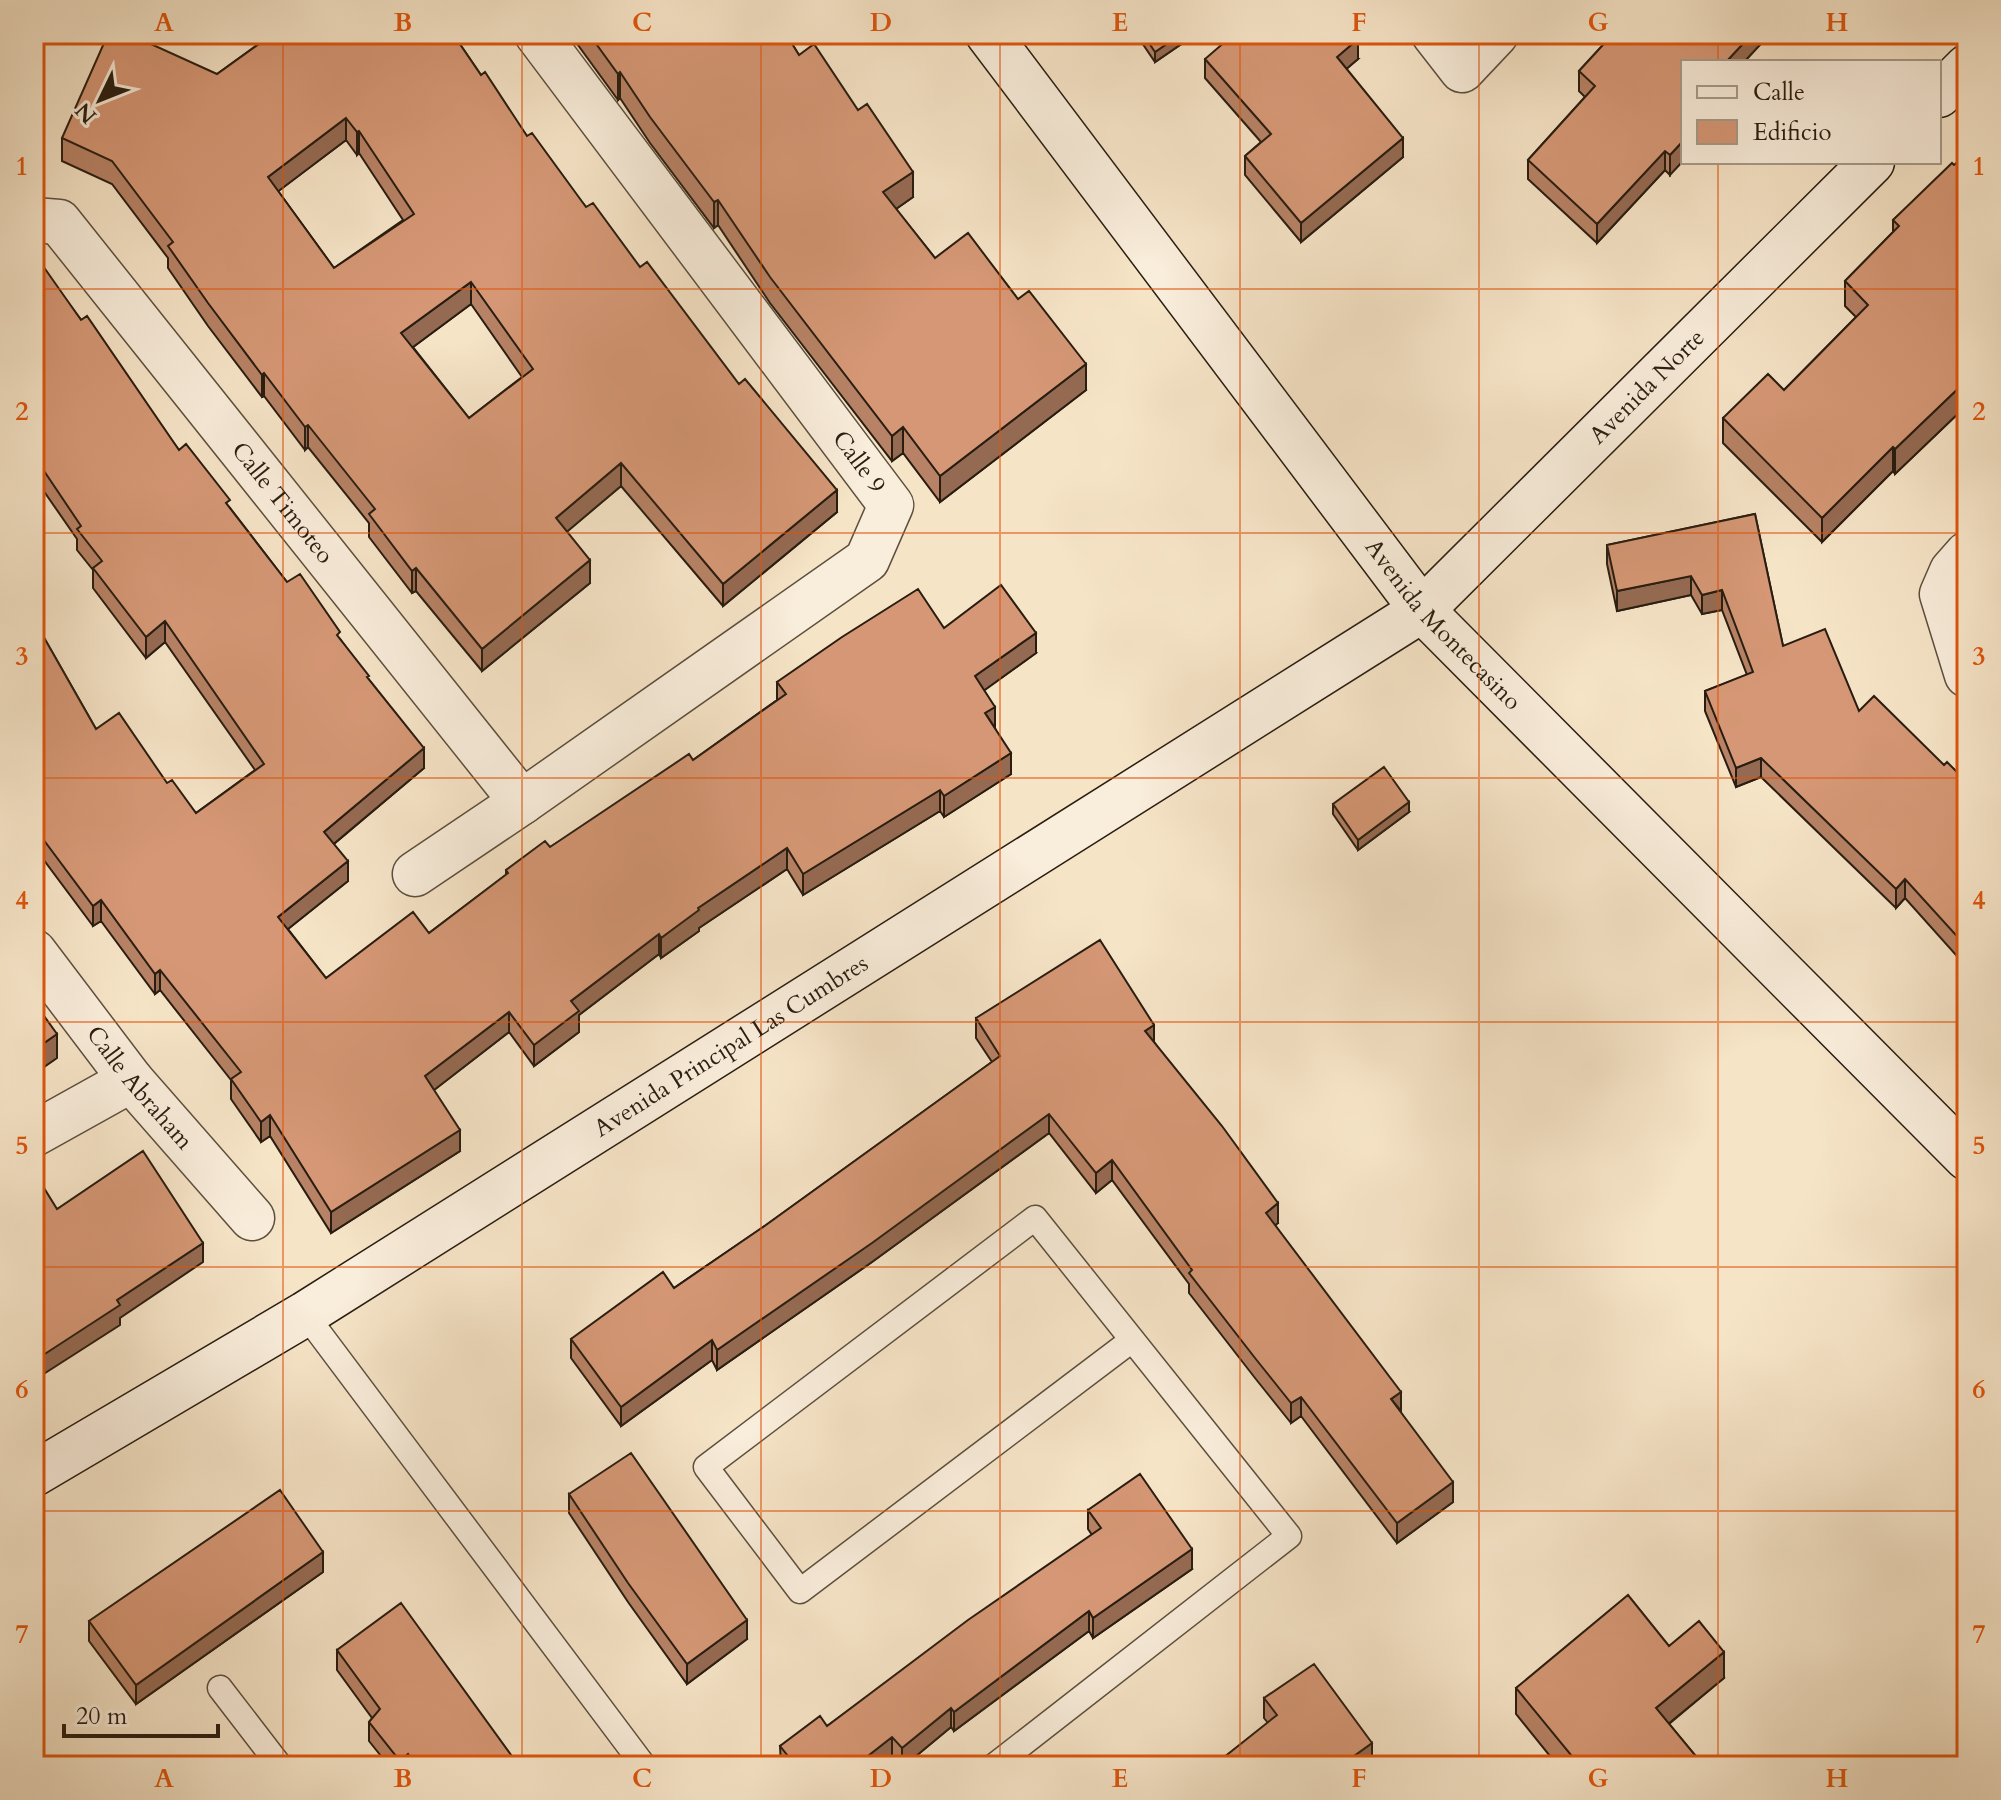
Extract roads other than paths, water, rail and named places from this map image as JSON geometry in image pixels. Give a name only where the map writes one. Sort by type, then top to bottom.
[{"type":"street","name":"Calle 9","points":[[522,802],[867,560],[891,505],[537,34]]},
{"type":"street","name":"Avenida Montecasino","points":[[988,34],[1422,610],[1967,1158]]},
{"type":"street","points":[[1434,34],[1462,70],[1496,34]]},
{"type":"street","points":[[1941,93],[1967,67]]},
{"type":"street","name":"Avenida Norte","points":[[1422,610],[1870,164]]},
{"type":"street","name":"Calle Timoteo","points":[[34,220],[59,222],[522,802]]},
{"type":"street","points":[[1967,554],[1952,571],[1942,594],[1967,675]]},
{"type":"street","name":"Avenida Principal Las Cumbres","points":[[34,1474],[305,1314],[1422,610]]},
{"type":"street","points":[[415,874],[522,802]]},
{"type":"street","name":"Calle Abraham","points":[[34,952],[131,1080],[252,1218]]},
{"type":"street","points":[[34,1134],[131,1080]]},
{"type":"lane","points":[[994,1766],[1289,1536],[1035,1218],[706,1467],[800,1591],[1132,1340]]},
{"type":"lane","points":[[305,1314],[644,1766]]},
{"type":"lane","points":[[220,1688],[280,1766]]}]
